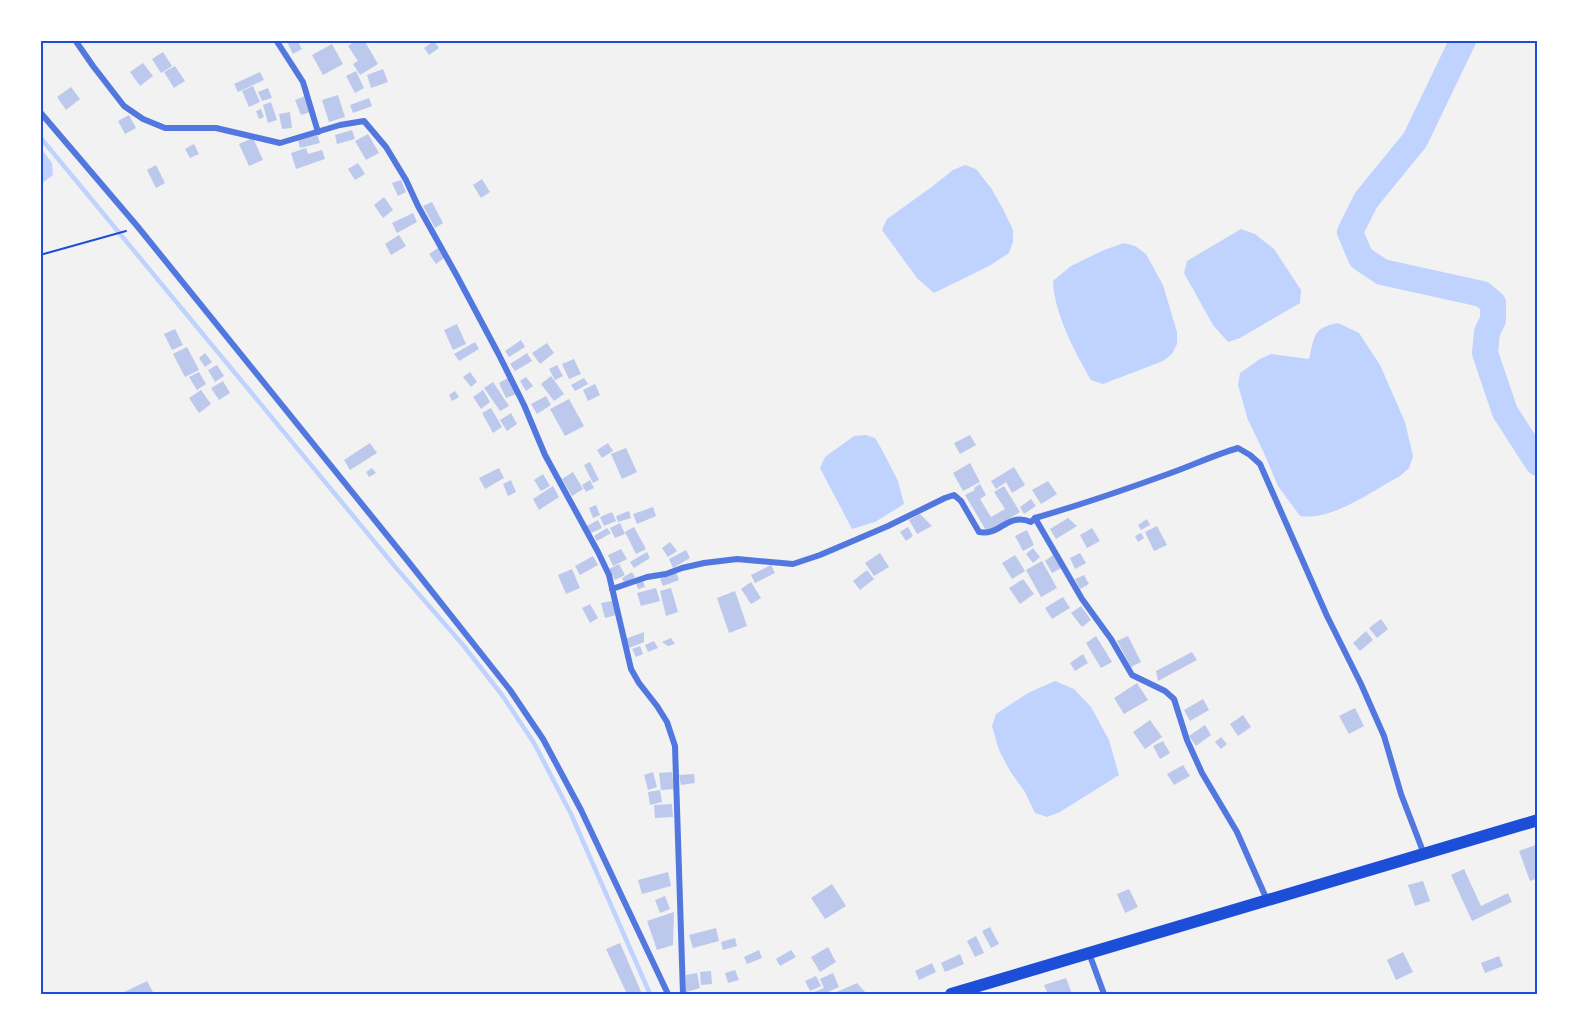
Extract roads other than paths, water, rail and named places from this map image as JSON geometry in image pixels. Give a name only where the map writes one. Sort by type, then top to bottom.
[{"type":"main road","points":[[951,994],[1538,820]]},
{"type":"street","points":[[75,40],[124,106],[143,119],[165,128],[216,128],[280,143],[340,125],[364,121],[386,147],[458,276],[524,405],[545,455],[609,575],[631,669],[667,722],[675,746],[682,994]]},
{"type":"street","points":[[276,40],[303,82],[318,132]]},
{"type":"street","points":[[40,112],[138,228],[510,690],[543,739],[581,810],[668,994]]},
{"type":"street","points":[[612,589],[647,577],[704,563],[737,559],[793,564],[820,555],[954,495],[961,501],[979,532],[986,533],[994,531],[1013,519],[1031,522],[1035,518],[1100,499],[1238,448],[1260,464],[1327,616],[1361,684],[1384,736],[1401,794],[1424,854]]},
{"type":"street","points":[[1035,518],[1082,600],[1111,639],[1132,675],[1165,691],[1174,699],[1187,740],[1202,773],[1237,832],[1268,900]]},
{"type":"street","points":[[1089,953],[1104,994]]},
{"type":"water","points":[[41,148],[52,163],[53,175],[41,184]]},
{"type":"water","points":[[965,165],[976,169],[991,188],[1013,230],[1013,242],[1009,253],[989,266],[934,293],[917,278],[882,230],[887,219],[953,170]]},
{"type":"water","points":[[1241,229],[1255,234],[1274,249],[1301,290],[1300,303],[1240,338],[1228,342],[1213,325],[1184,273],[1187,261]]},
{"type":"water","points":[[1124,243],[1135,246],[1146,254],[1163,285],[1177,332],[1177,344],[1172,354],[1163,361],[1103,384],[1091,380],[1072,345],[1057,306],[1053,281],[1071,266]]},
{"type":"water","points":[[1338,323],[1359,333],[1380,365],[1405,422],[1413,456],[1409,468],[1400,476],[1352,503],[1325,514],[1300,516],[1278,486],[1248,420],[1238,385],[1240,373],[1271,354],[1309,359],[1316,334],[1323,328]]},
{"type":"water","points":[[866,435],[875,438],[881,448],[898,481],[904,504],[875,522],[852,529],[820,468],[825,457],[854,436]]},
{"type":"water","points":[[1055,681],[1074,689],[1091,707],[1109,740],[1119,775],[1060,812],[1047,817],[1035,813],[999,750],[992,726],[996,714],[1028,693]]},
{"type":"waterway","points":[[1463,40],[1415,140],[1366,200],[1350,232],[1361,258],[1382,272],[1482,294],[1493,303],[1493,320],[1487,332],[1485,353],[1505,412],[1538,463]]},
{"type":"waterway","points":[[40,137],[397,569],[463,645],[502,695],[534,743],[571,814],[650,994]]}]
